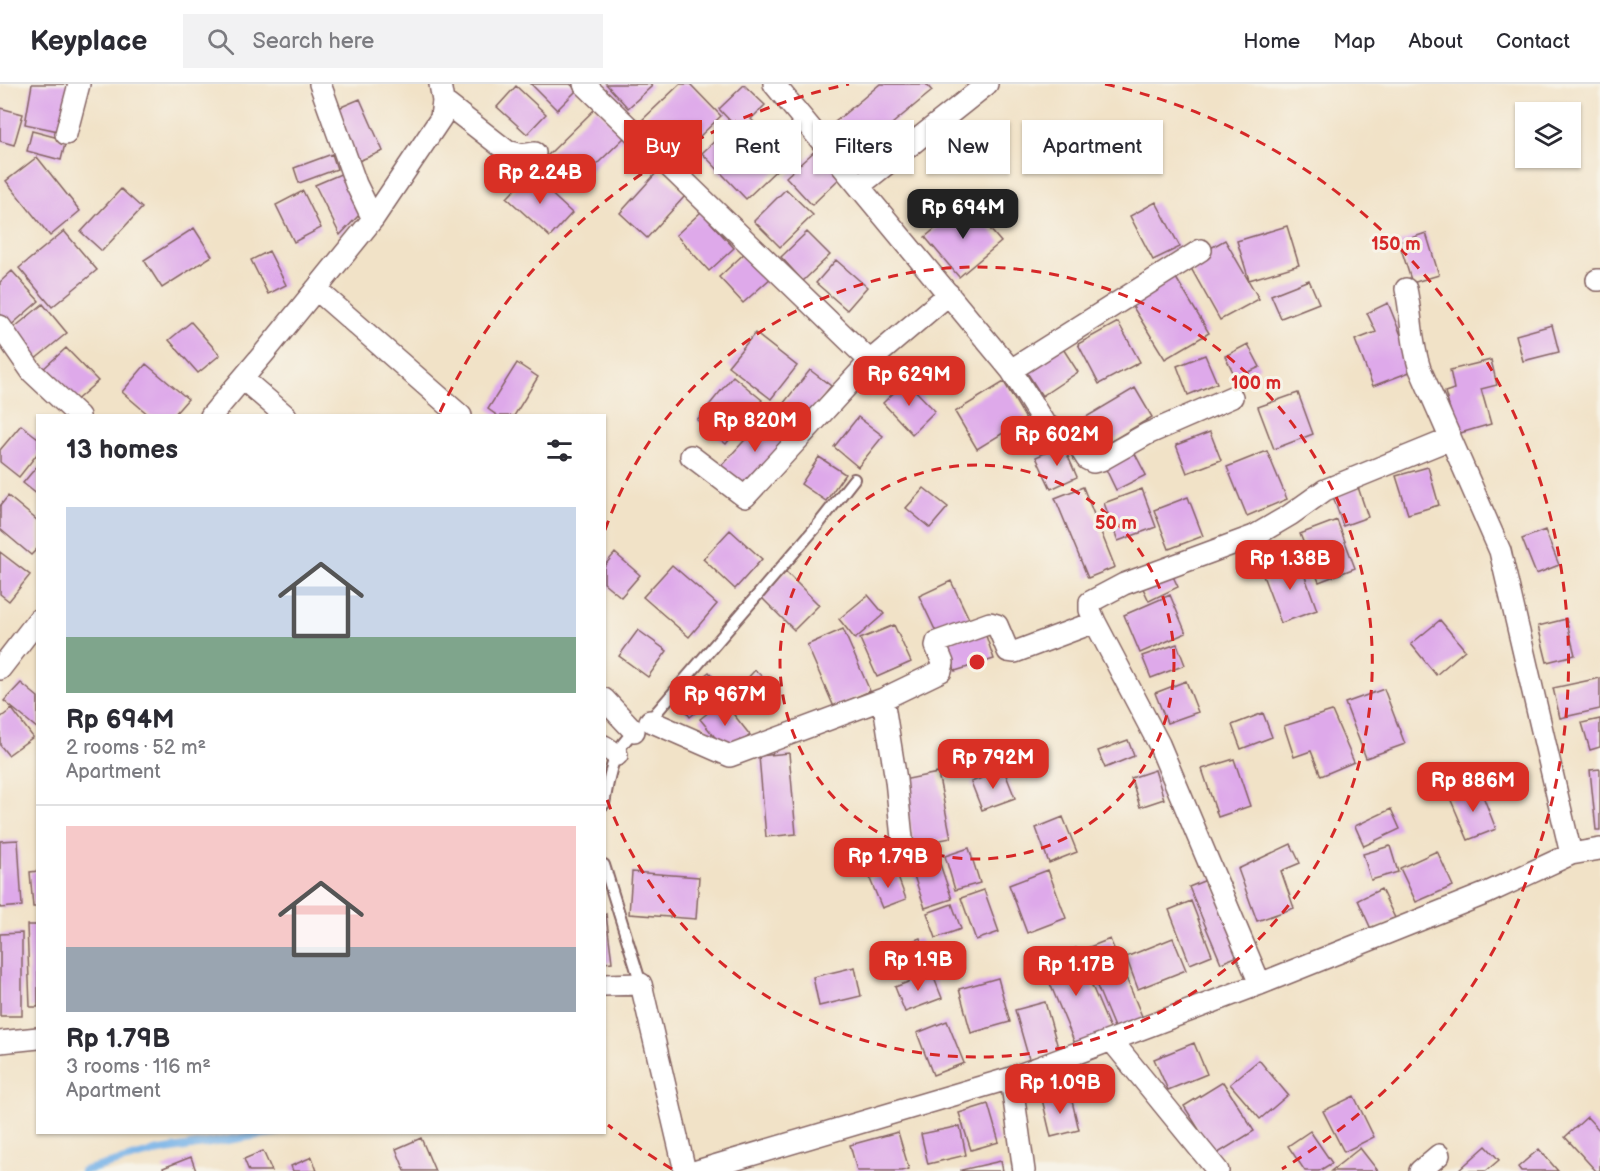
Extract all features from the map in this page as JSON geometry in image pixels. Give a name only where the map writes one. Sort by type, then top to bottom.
[{"type":"street","points":[[66,134],[79,84]]},
{"type":"street","points":[[320,84],[356,184],[373,219]]},
{"type":"street","points":[[584,84],[870,361]]},
{"type":"street","points":[[774,84],[1011,370],[1044,423],[1054,431],[1074,437],[1087,459],[1093,462],[1101,460],[1147,434],[1232,397]]},
{"type":"street","points":[[859,186],[987,84]]},
{"type":"street","points":[[213,414],[373,219],[441,118],[441,92]]},
{"type":"street","points":[[441,92],[507,150],[522,155],[535,153]]},
{"type":"street","points":[[1011,370],[1201,250]]},
{"type":"street","points":[[316,289],[459,414]]},
{"type":"street","points":[[1406,289],[1412,318],[1413,349],[1500,552],[1571,854]]},
{"type":"street","points":[[691,456],[745,497],[870,361],[948,294]]},
{"type":"street","points":[[0,326],[32,372],[77,414]]},
{"type":"street","points":[[243,379],[284,414]]},
{"type":"street","points":[[1260,984],[1159,744],[1095,622],[1090,610],[1090,602],[1124,584],[1254,536],[1290,515],[1325,490],[1450,439]]},
{"type":"street","points":[[606,700],[642,726],[730,756],[883,699],[941,671],[943,663],[936,646],[937,642],[988,623],[994,623],[1008,651],[1015,652],[1095,622]]},
{"type":"street","points":[[0,669],[36,623]]},
{"type":"street","points":[[883,699],[896,780],[903,848]]},
{"type":"street","points":[[697,1171],[1011,1078],[1260,984],[1487,893],[1571,854],[1600,849]]},
{"type":"street","points":[[606,986],[641,984],[685,1171]]},
{"type":"street","points":[[0,1042],[36,1038]]},
{"type":"street","points":[[1112,1041],[1218,1171]]},
{"type":"street","points":[[1011,1078],[1024,1171]]},
{"type":"street","points":[[1420,1171],[1439,1155]]},
{"type":"lane","points":[[606,793],[611,766],[611,750],[642,726],[817,526],[854,479]]},
{"type":"lane","points":[[606,871],[641,984]]},
{"type":"building","points":[[32,84],[73,84],[63,132],[25,124]]},
{"type":"building","points":[[531,84],[570,84],[577,90],[557,110]]},
{"type":"building","points":[[606,84],[651,84],[652,86],[628,108]]},
{"type":"building","points":[[680,84],[690,84],[721,116],[714,120],[702,134],[702,120],[642,120]]},
{"type":"building","points":[[880,84],[926,84],[932,91],[897,120],[837,120]]},
{"type":"building","points":[[744,85],[765,105],[752,120],[729,120],[719,109]]},
{"type":"building","points":[[516,86],[546,114],[527,134],[497,107]]},
{"type":"building","points":[[360,99],[383,151],[356,162],[334,110]]},
{"type":"building","points":[[0,108],[23,114],[14,145],[0,141]]},
{"type":"building","points":[[596,108],[624,136],[572,188],[543,160]]},
{"type":"building","points":[[32,131],[66,140],[61,160],[27,151]]},
{"type":"building","points":[[714,142],[714,166],[702,153]]},
{"type":"building","points":[[813,153],[813,174],[843,175],[812,205],[786,177],[789,174],[801,174],[801,163]]},
{"type":"building","points":[[332,154],[337,169],[299,183],[294,168]]},
{"type":"building","points":[[37,157],[80,211],[50,236],[6,181]]},
{"type":"building","points":[[343,173],[360,214],[340,235],[315,185]]},
{"type":"building","points":[[530,174],[572,213],[550,237],[507,198]]},
{"type":"building","points":[[655,174],[661,174],[685,196],[647,238],[620,213]]},
{"type":"building","points":[[722,174],[772,174],[746,199]]},
{"type":"building","points":[[121,189],[142,208],[102,251],[81,232]]},
{"type":"building","points":[[786,189],[813,215],[780,247],[754,221]]},
{"type":"building","points":[[303,191],[321,228],[294,242],[276,205]]},
{"type":"building","points":[[967,202],[1001,242],[959,277],[925,237]]},
{"type":"building","points":[[1156,202],[1180,247],[1153,260],[1130,216]]},
{"type":"building","points":[[701,212],[734,248],[709,271],[676,235]]},
{"type":"building","points":[[1287,226],[1299,265],[1249,280],[1237,241]]},
{"type":"building","points":[[194,228],[212,256],[162,288],[144,260]]},
{"type":"building","points":[[64,231],[97,270],[52,307],[19,268]]},
{"type":"building","points":[[807,232],[830,255],[803,281],[781,257]]},
{"type":"building","points":[[1426,233],[1439,275],[1412,283],[1399,242]]},
{"type":"building","points":[[1225,240],[1259,299],[1220,320],[1187,261]]},
{"type":"building","points":[[269,251],[286,285],[268,294],[251,260]]},
{"type":"building","points":[[747,251],[772,277],[743,303],[719,277]]},
{"type":"building","points":[[836,260],[867,287],[847,310],[816,283]]},
{"type":"building","points":[[12,271],[39,301],[9,327],[0,318],[0,282]]},
{"type":"building","points":[[1173,273],[1209,333],[1165,359],[1128,299]]},
{"type":"building","points":[[1309,280],[1319,303],[1281,318],[1271,295]]},
{"type":"building","points":[[1388,303],[1415,370],[1373,386],[1355,340],[1376,332],[1367,313]]},
{"type":"building","points":[[43,304],[67,333],[34,360],[10,331]]},
{"type":"building","points":[[191,322],[220,355],[198,373],[169,340]]},
{"type":"building","points":[[1118,322],[1140,362],[1099,384],[1078,344]]},
{"type":"building","points":[[1552,325],[1559,352],[1523,361],[1516,335]]},
{"type":"building","points":[[755,333],[797,366],[771,399],[728,366]]},
{"type":"building","points":[[1060,344],[1078,372],[1042,396],[1024,368]]},
{"type":"building","points":[[1248,344],[1260,367],[1236,378],[1225,356]]},
{"type":"building","points":[[66,348],[98,381],[73,403],[42,370]]},
{"type":"building","points":[[1205,355],[1217,383],[1188,395],[1177,366]]},
{"type":"building","points":[[1491,360],[1497,385],[1481,389],[1491,424],[1457,434],[1445,392],[1454,389],[1450,370]]},
{"type":"building","points":[[517,363],[538,377],[515,414],[495,414],[488,409]]},
{"type":"building","points":[[146,364],[188,399],[175,414],[148,414],[122,392]]},
{"type":"building","points":[[810,370],[831,386],[792,435],[771,419]]},
{"type":"building","points":[[733,376],[762,400],[726,444],[697,420]]},
{"type":"building","points":[[906,381],[935,411],[912,434],[883,403]]},
{"type":"building","points":[[1004,382],[1026,419],[977,449],[955,412]]},
{"type":"building","points":[[1135,388],[1152,417],[1088,455],[1071,426]]},
{"type":"building","points":[[1298,393],[1313,434],[1274,449],[1258,407]]},
{"type":"building","points":[[858,417],[883,436],[858,467],[834,447]]},
{"type":"building","points":[[765,418],[788,439],[745,488],[721,466]]},
{"type":"building","points":[[21,425],[36,436],[36,456],[19,477],[0,462],[0,450]]},
{"type":"building","points":[[1210,432],[1221,460],[1187,473],[1176,445]]},
{"type":"building","points":[[1063,445],[1077,477],[1051,489],[1036,457]]},
{"type":"building","points":[[1132,448],[1146,475],[1116,490],[1103,463]]},
{"type":"building","points":[[1267,451],[1287,499],[1247,516],[1227,467]]},
{"type":"building","points":[[819,457],[845,474],[826,501],[801,484]]},
{"type":"building","points":[[36,467],[36,493],[23,483]]},
{"type":"building","points":[[1428,467],[1439,505],[1408,514],[1396,476]]},
{"type":"building","points":[[1083,487],[1115,567],[1088,578],[1055,498]]},
{"type":"building","points":[[1358,487],[1368,517],[1343,526],[1333,496]]},
{"type":"building","points":[[924,488],[948,507],[930,528],[906,508]]},
{"type":"building","points":[[1142,489],[1156,527],[1118,541],[1104,503]]},
{"type":"building","points":[[8,496],[36,519],[36,550],[31,555],[0,529],[0,506]]},
{"type":"building","points":[[1188,497],[1203,536],[1169,549],[1154,510]]},
{"type":"building","points":[[1337,520],[1355,568],[1319,582],[1300,534]]},
{"type":"building","points":[[730,530],[762,559],[735,589],[703,559]]},
{"type":"building","points":[[1545,530],[1559,565],[1536,574],[1522,539]]},
{"type":"building","points":[[0,552],[30,575],[9,601],[0,594]]},
{"type":"building","points":[[615,553],[640,575],[621,597],[606,585],[606,564]]},
{"type":"building","points":[[1299,560],[1317,610],[1281,623],[1262,573]]},
{"type":"building","points":[[672,565],[717,604],[689,637],[643,597]]},
{"type":"building","points":[[1170,570],[1178,587],[1149,601],[1141,584]]},
{"type":"building","points":[[786,572],[819,605],[794,630],[761,597]]},
{"type":"building","points":[[951,581],[970,621],[938,636],[919,596]]},
{"type":"building","points":[[868,595],[884,614],[855,639],[839,619]]},
{"type":"building","points":[[1170,595],[1186,633],[1140,653],[1124,615]]},
{"type":"building","points":[[1566,619],[1575,655],[1547,662],[1538,626]]},
{"type":"building","points":[[1440,620],[1465,650],[1436,675],[1411,644]]},
{"type":"building","points":[[894,625],[911,662],[877,677],[860,639]]},
{"type":"building","points":[[843,629],[870,691],[834,707],[807,645]]},
{"type":"building","points":[[638,630],[667,651],[648,677],[619,656]]},
{"type":"building","points":[[984,630],[994,659],[955,671],[946,642]]},
{"type":"building","points":[[1177,644],[1185,665],[1151,678],[1142,656]]},
{"type":"building","points":[[755,670],[779,693],[761,714],[736,691]]},
{"type":"building","points":[[709,672],[724,690],[690,717],[676,698]]},
{"type":"building","points":[[1600,678],[1600,709],[1560,718],[1553,688]]},
{"type":"building","points":[[1186,681],[1198,712],[1167,723],[1155,693]]},
{"type":"building","points":[[21,683],[36,695],[36,727],[4,701]]},
{"type":"building","points":[[1384,689],[1405,744],[1366,758],[1345,703]]},
{"type":"building","points":[[723,701],[750,735],[728,753],[700,719]]},
{"type":"building","points":[[12,709],[33,737],[8,755],[0,745],[0,718]]},
{"type":"building","points":[[1332,711],[1354,762],[1321,776],[1311,751],[1294,757],[1284,726]]},
{"type":"building","points":[[1263,713],[1272,737],[1241,749],[1232,725]]},
{"type":"building","points":[[1600,719],[1600,747],[1590,750],[1582,723]]},
{"type":"building","points":[[1128,740],[1134,756],[1105,768],[1098,751]]},
{"type":"building","points":[[789,753],[796,834],[766,837],[759,756]]},
{"type":"building","points":[[1234,759],[1250,806],[1218,817],[1202,769]]},
{"type":"building","points":[[1600,769],[1600,830],[1596,830],[1590,770]]},
{"type":"building","points":[[1004,770],[1015,798],[982,810],[971,782]]},
{"type":"building","points":[[1155,770],[1164,799],[1140,807],[1131,778]]},
{"type":"building","points":[[938,773],[951,838],[914,845],[903,780]]},
{"type":"building","points":[[1479,786],[1496,829],[1468,840],[1450,798]]},
{"type":"building","points":[[1391,809],[1400,829],[1364,846],[1355,826]]},
{"type":"building","points":[[1063,817],[1077,852],[1049,863],[1036,828]]},
{"type":"building","points":[[18,840],[22,906],[0,908],[0,841]]},
{"type":"building","points":[[1291,844],[1300,863],[1281,871],[1294,908],[1257,921],[1238,869]]},
{"type":"building","points":[[1390,846],[1398,872],[1371,880],[1363,854]]},
{"type":"building","points":[[969,848],[980,883],[955,890],[945,856]]},
{"type":"building","points":[[1437,851],[1453,886],[1416,902],[1400,868]]},
{"type":"building","points":[[940,864],[952,899],[925,908],[913,873]]},
{"type":"building","points":[[895,869],[906,899],[882,908],[870,879]]},
{"type":"building","points":[[1048,870],[1066,918],[1027,933],[1009,885]]},
{"type":"building","points":[[36,871],[36,907],[33,907],[30,872]]},
{"type":"building","points":[[632,872],[699,877],[696,919],[629,914]]},
{"type":"building","points":[[1211,878],[1243,954],[1221,963],[1189,887]]},
{"type":"building","points":[[1381,889],[1395,918],[1371,929],[1358,900]]},
{"type":"building","points":[[984,890],[999,932],[976,940],[961,898]]},
{"type":"building","points":[[1191,901],[1212,955],[1190,964],[1169,910]]},
{"type":"building","points":[[952,904],[961,929],[936,938],[927,913]]},
{"type":"building","points":[[606,914],[612,962],[606,963]]},
{"type":"building","points":[[27,925],[36,925],[36,1007],[30,1007]]},
{"type":"building","points":[[22,933],[22,1016],[0,1016],[0,934]]},
{"type":"building","points":[[920,938],[928,960],[893,973],[885,952]]},
{"type":"building","points":[[1173,938],[1186,970],[1138,989],[1126,957]]},
{"type":"building","points":[[1110,939],[1144,1021],[1116,1032],[1082,950]]},
{"type":"building","points":[[1076,948],[1111,1031],[1076,1046],[1041,962]]},
{"type":"building","points":[[855,967],[861,996],[819,1006],[813,977]]},
{"type":"building","points":[[932,973],[942,998],[905,1012],[895,987]]},
{"type":"building","points":[[998,978],[1010,1022],[971,1033],[959,989]]},
{"type":"building","points":[[1045,1002],[1059,1051],[1029,1059],[1015,1010]]},
{"type":"building","points":[[947,1021],[964,1063],[933,1075],[917,1033]]},
{"type":"building","points":[[1194,1043],[1207,1074],[1168,1090],[1154,1059]]},
{"type":"building","points":[[1259,1060],[1288,1095],[1260,1119],[1230,1084]]},
{"type":"building","points":[[1223,1082],[1254,1131],[1215,1155],[1184,1106]]},
{"type":"building","points":[[1070,1093],[1079,1130],[1051,1137],[1042,1099]]},
{"type":"building","points":[[1354,1096],[1374,1137],[1344,1152],[1323,1111]]},
{"type":"building","points":[[988,1104],[999,1142],[971,1150],[959,1113]]},
{"type":"building","points":[[1587,1117],[1600,1131],[1600,1171],[1596,1171],[1565,1137]]},
{"type":"building","points":[[960,1126],[966,1155],[928,1164],[921,1134]]},
{"type":"building","points":[[1310,1131],[1332,1163],[1319,1171],[1305,1171],[1288,1146]]},
{"type":"building","points":[[898,1132],[909,1169],[857,1171],[850,1145]]},
{"type":"building","points":[[421,1138],[435,1171],[405,1171],[396,1149]]},
{"type":"building","points":[[1486,1146],[1499,1160],[1486,1171],[1458,1171]]},
{"type":"building","points":[[1360,1148],[1378,1171],[1331,1171]]},
{"type":"building","points":[[1539,1149],[1558,1171],[1521,1171],[1518,1167]]},
{"type":"building","points":[[263,1151],[272,1171],[249,1171],[244,1159]]},
{"type":"building","points":[[191,1157],[196,1171],[164,1171],[163,1168]]},
{"type":"building","points":[[312,1157],[317,1171],[293,1171],[291,1166]]},
{"type":"building","points":[[1001,1161],[1003,1171],[961,1171],[961,1170]]},
{"type":"waterway","points":[[83,1171],[154,1152],[265,1134]]}]
